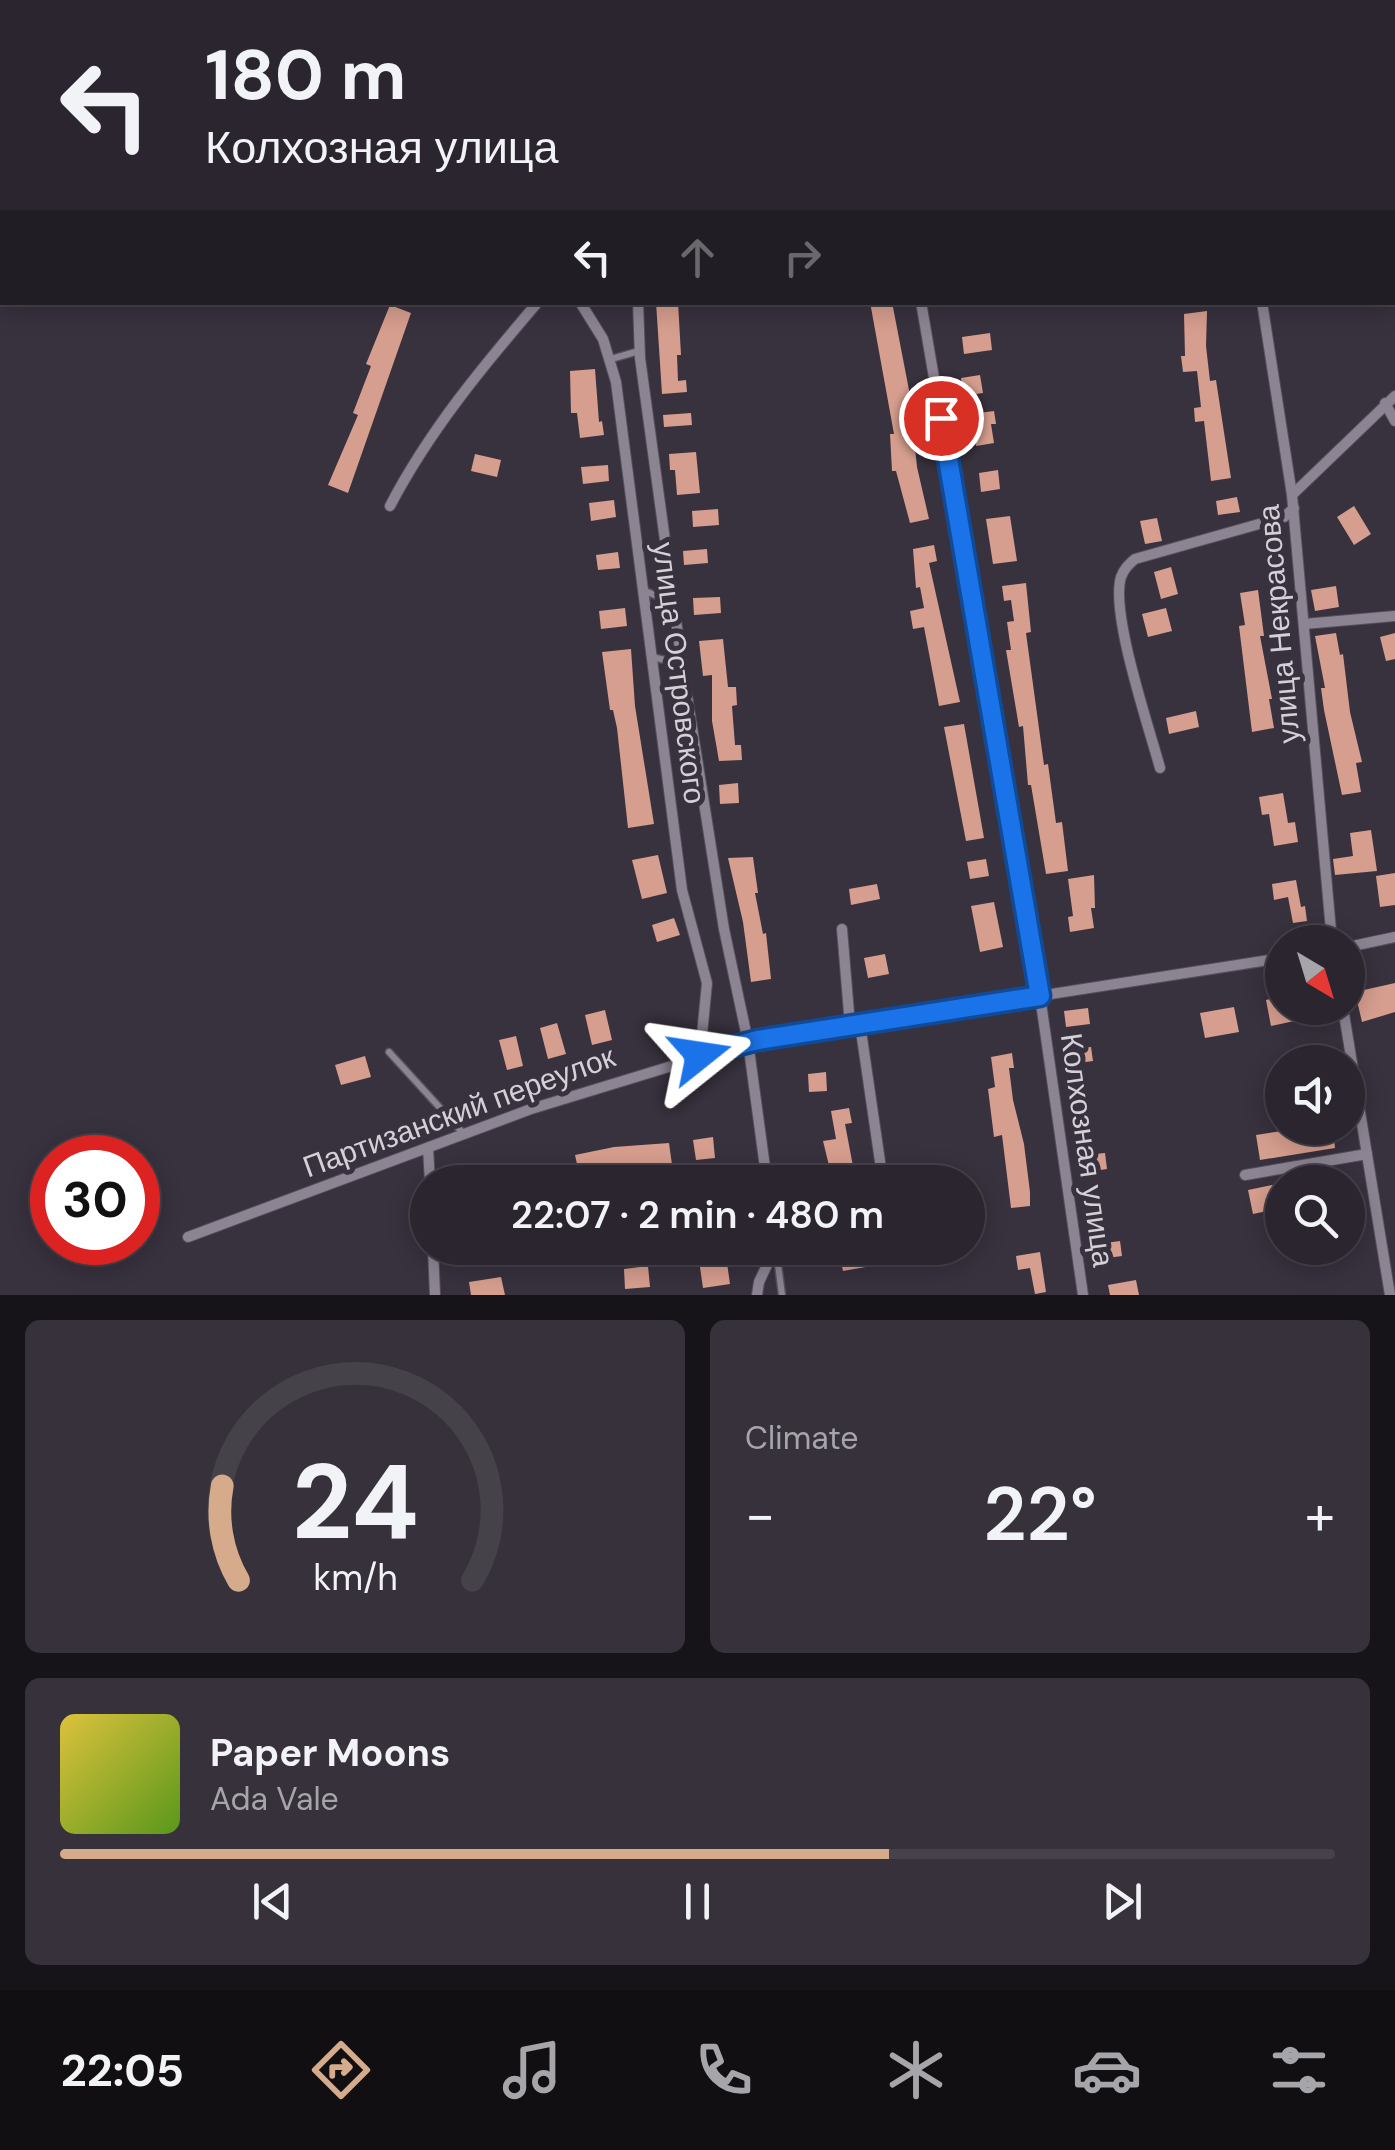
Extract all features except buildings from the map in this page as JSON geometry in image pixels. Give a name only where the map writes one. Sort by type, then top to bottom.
[{"type":"street","points":[[390,506],[414,459],[536,305]]},
{"type":"street","name":"улица Островского","points":[[582,305],[611,359],[682,890],[708,983],[700,1055]]},
{"type":"street","points":[[638,305],[640,351],[682,664],[724,929],[748,1042],[765,1165]]},
{"type":"street","name":"Колхозная улица","points":[[922,305],[1040,996],[1083,1295]]},
{"type":"street","name":"улица Некрасова","points":[[1262,305],[1294,508],[1331,925]]},
{"type":"street","points":[[1292,495],[1390,400]]},
{"type":"street","points":[[1390,400],[1395,421]]},
{"type":"street","points":[[1160,768],[1119,612],[1120,578],[1135,559],[1284,517],[1294,508]]},
{"type":"street","points":[[1304,624],[1395,616]]},
{"type":"street","points":[[842,929],[880,1165]]},
{"type":"street","points":[[1365,943],[1395,936]]},
{"type":"street","name":"Партизанский переулок","points":[[188,1237],[531,1109],[748,1042],[1265,961]]},
{"type":"street","points":[[1346,1025],[1390,1295]]},
{"type":"street","points":[[428,1148],[429,1165]]},
{"type":"street","points":[[1244,1175],[1367,1154]]},
{"type":"street","points":[[434,1265],[436,1295]]},
{"type":"street","points":[[758,1295],[767,1265]]},
{"type":"lane","points":[[611,359],[640,351]]},
{"type":"lane","points":[[644,590],[657,596],[672,596]]},
{"type":"lane","points":[[652,658],[682,664]]},
{"type":"lane","points":[[389,1052],[464,1134]]},
{"type":"lane","points":[[778,1265],[782,1295]]},
{"type":"route","points":[[700,1055],[758,1040],[1040,996],[941,418]]}]
